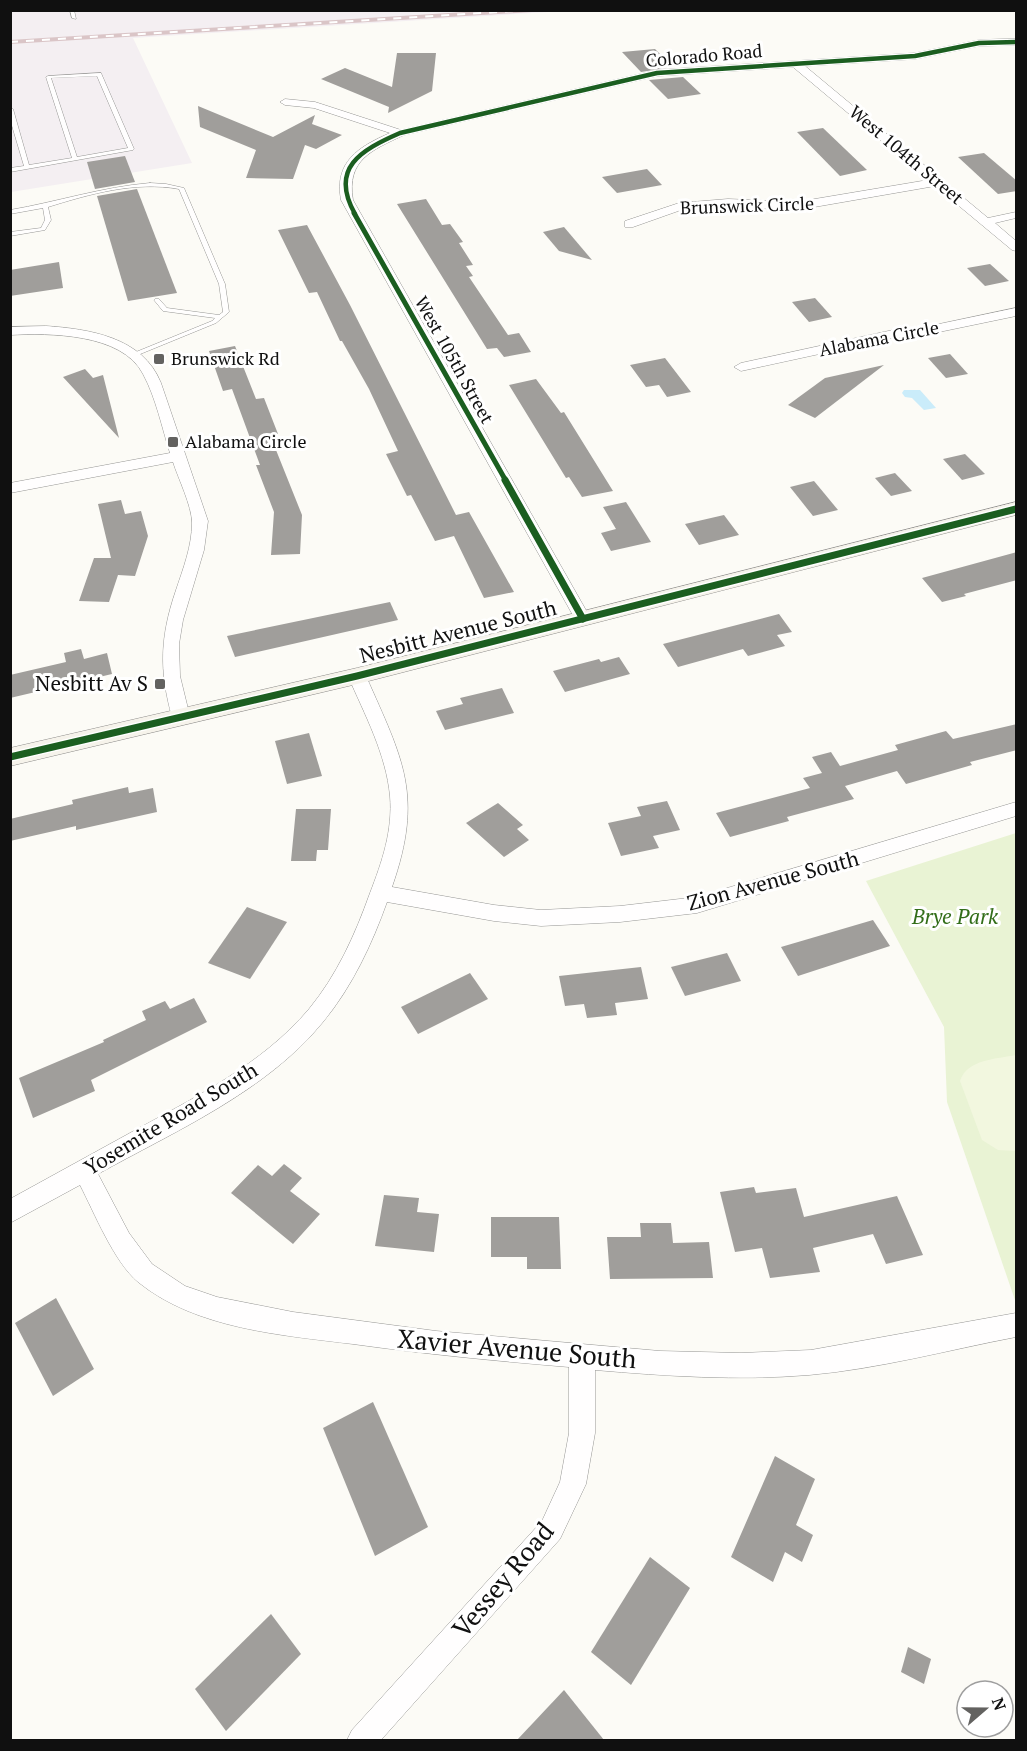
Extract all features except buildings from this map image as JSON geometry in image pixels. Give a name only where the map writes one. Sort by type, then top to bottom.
[{"type":"street","name":"Colorado Road","points":[[400,133],[657,73],[915,56],[979,43],[1017,42]]},
{"type":"street","name":"West 104th Street","points":[[796,63],[1017,247]]},
{"type":"street","points":[[285,102],[315,105],[400,133]]},
{"type":"street","name":"West 105th Street","points":[[400,133],[361,153],[351,164],[345,176],[343,188],[346,200],[583,619]]},
{"type":"street","name":"Brunswick Circle","points":[[629,224],[679,207],[728,203],[797,206],[938,182]]},
{"type":"street","points":[[986,222],[1017,215]]},
{"type":"street","name":"Alabama Circle","points":[[741,367],[893,334],[939,328],[1017,312]]},
{"type":"street","points":[[10,331],[61,331],[88,336],[112,343],[133,355],[147,367],[200,521],[199,542],[172,633],[169,664],[181,717]]},
{"type":"street","points":[[10,488],[179,456]]},
{"type":"street","name":"Nesbitt Avenue South","points":[[10,757],[357,676],[1017,509]]},
{"type":"street","name":"Yosemite Road South","points":[[10,1212],[203,1104],[258,1069],[304,1029],[338,984],[364,939],[394,857],[401,825],[399,794],[393,765],[357,676]]},
{"type":"street","name":"Zion Avenue South","points":[[380,893],[494,913],[541,918],[620,914],[697,905],[1017,809]]},
{"type":"street","name":"Xavier Avenue South","points":[[84,1170],[120,1241],[144,1272],[178,1296],[217,1309],[293,1324],[436,1343],[702,1366],[811,1362],[1017,1325]]},
{"type":"street","name":"Vessey Road","points":[[362,1740],[551,1530],[573,1484],[582,1433],[582,1355]]},
{"type":"lane","points":[[72,10],[74,18]]},
{"type":"lane","points":[[10,170],[75,159],[131,149],[99,74],[48,77],[75,159]]},
{"type":"lane","points":[[10,109],[27,167]]},
{"type":"lane","points":[[10,212],[45,206],[74,197],[150,184],[168,185],[181,189],[222,284],[226,312],[214,322],[133,355]]},
{"type":"lane","points":[[10,234],[43,229],[48,220],[45,206]]},
{"type":"lane","points":[[157,300],[165,310],[220,317]]},
{"type":"shaded area","points":[[11,11],[565,11],[133,38],[192,163],[11,192]]},
{"type":"green space","name":"Brye Park","points":[[1016,833],[1016,1303],[947,1102],[944,1027],[866,881]]},
{"type":"green space","points":[[1016,1055],[1016,1151],[998,1150],[982,1140],[960,1081],[969,1068],[976,1064]]},
{"type":"water","points":[[904,390],[920,390],[936,408],[924,410],[912,398],[905,397],[902,393]]},
{"type":"railway","points":[[10,42],[532,10]]},
{"type":"cycle path","points":[[583,619],[347,200],[346,175],[351,165],[377,143],[400,133],[657,73],[915,56],[979,43],[1016,42]]},
{"type":"cycle path","points":[[10,757],[357,676],[1016,509]]},
{"type":"place","name":"Brunswick Rd","points":[[159,359]]},
{"type":"place","name":"Alabama Circle","points":[[173,442]]},
{"type":"place","name":"Nesbitt Av S","points":[[160,684]]}]
